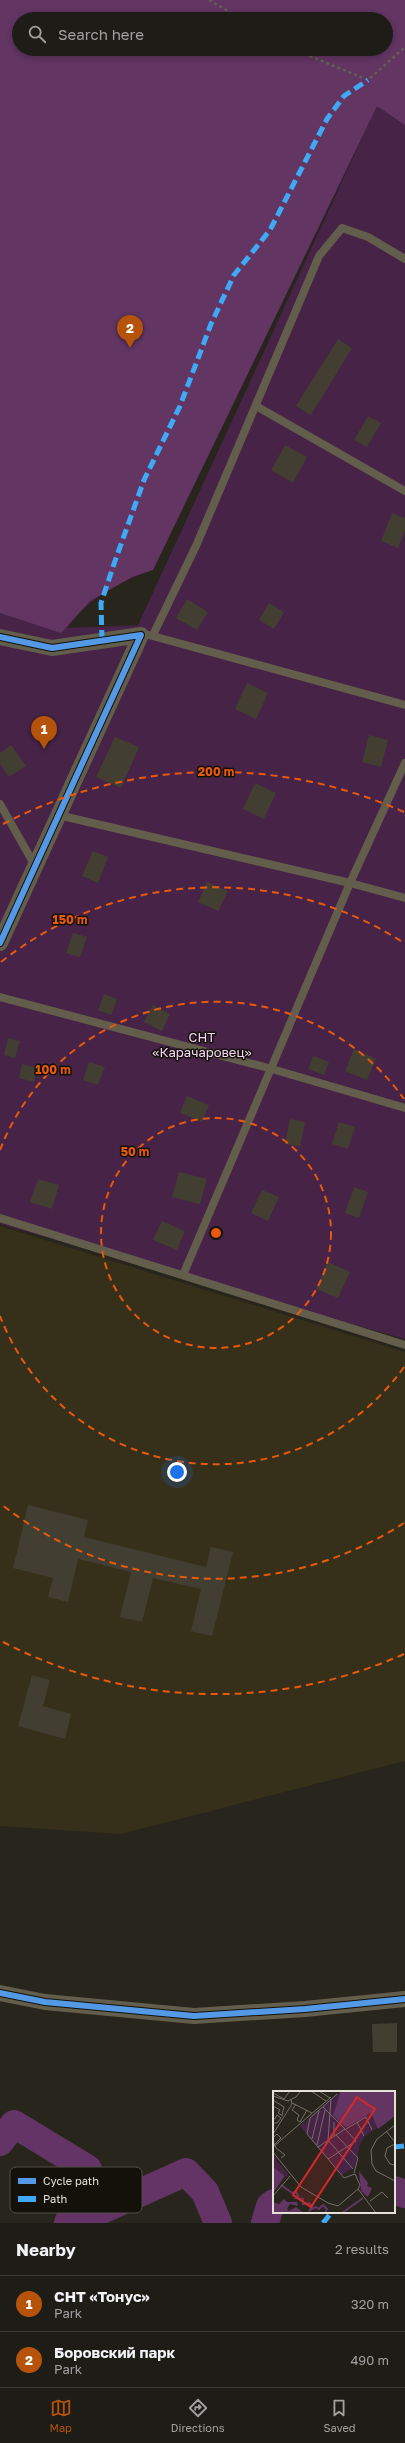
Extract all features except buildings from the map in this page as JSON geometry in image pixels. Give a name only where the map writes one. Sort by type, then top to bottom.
[{"type":"street","points":[[0,638],[52,648],[147,635]]},
{"type":"street","points":[[0,943],[34,864],[147,635]]},
{"type":"street","points":[[0,1993],[45,2002],[194,2016],[305,2009],[405,1999]]},
{"type":"lane","points":[[405,259],[368,237],[342,228],[319,256],[196,546],[147,635],[405,705]]},
{"type":"lane","points":[[256,406],[405,491]]},
{"type":"lane","points":[[183,1275],[350,883],[405,763]]},
{"type":"lane","points":[[0,804],[34,864]]},
{"type":"lane","points":[[58,815],[350,883],[405,898]]},
{"type":"lane","points":[[0,997],[272,1069],[405,1108]]},
{"type":"lane","points":[[0,1218],[405,1345]]},
{"type":"path","points":[[209,0],[230,12]]},
{"type":"path","points":[[310,56],[368,80],[405,47]]},
{"type":"shaded area","points":[[0,0],[405,0],[405,125],[377,106],[153,570],[132,577],[90,601],[61,633],[0,613]]},
{"type":"shaded area","points":[[0,1226],[405,1352],[405,1761],[121,1834],[0,1826]]},
{"type":"green space","name":"СНТ «Карачаровец»","points":[[0,0],[405,0],[405,1339],[0,1224]],"holes":[[[364,134],[138,625],[67,628],[85,608],[105,592],[140,574],[153,570]]]},
{"type":"waterway","points":[[0,2142],[14,2124],[85,2167]]},
{"type":"waterway","points":[[142,2192],[186,2172],[205,2192],[218,2223]]},
{"type":"waterway","points":[[395,2190],[405,2194]]},
{"type":"waterway","points":[[265,2223],[270,2206],[273,2204]]},
{"type":"waterway","points":[[68,2223],[72,2213]]},
{"type":"waterway","points":[[73,2223],[95,2213]]},
{"type":"marked path","points":[[102,640],[101,603],[144,480],[180,406],[211,324],[234,275],[270,230],[327,119],[344,96],[368,80]]},
{"type":"marked path","points":[[395,2147],[405,2146]]},
{"type":"marked path","points":[[323,2223],[331,2213]]},
{"type":"cycle path","points":[[0,637],[52,648],[141,635],[0,943]]},
{"type":"cycle path","points":[[0,1993],[45,2002],[194,2016],[305,2009],[405,1999]]},
{"type":"place","name":"Боровский парк","points":[[130,348]]},
{"type":"place","name":"СНТ «Тонус»","points":[[44,749]]}]
